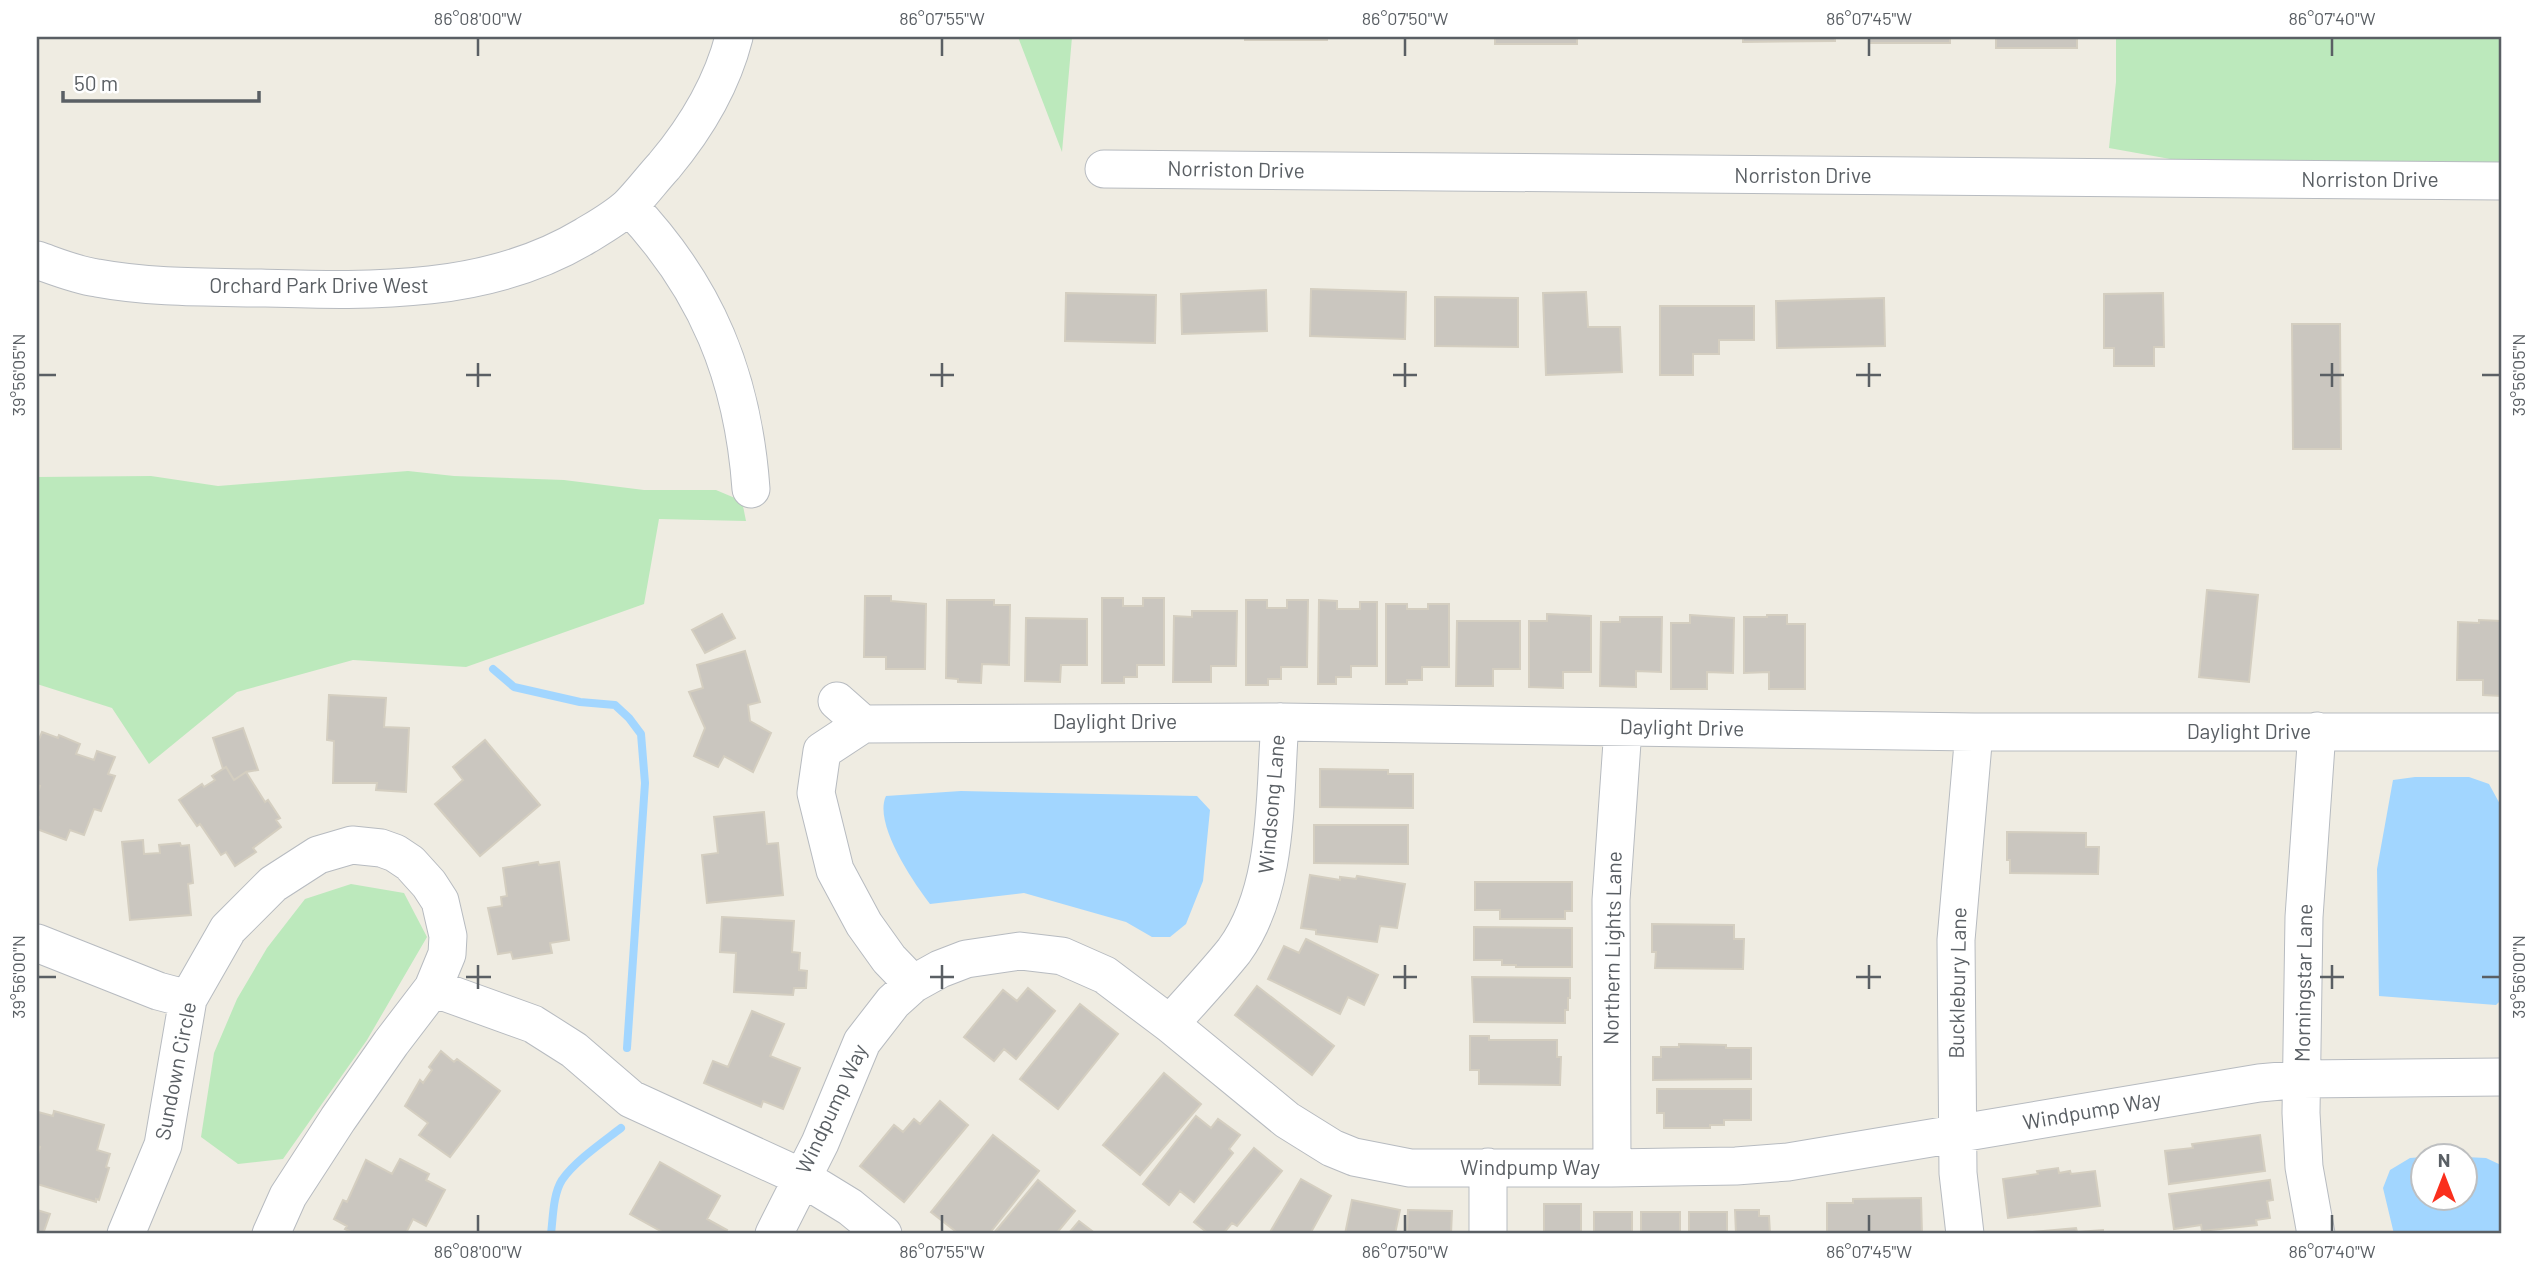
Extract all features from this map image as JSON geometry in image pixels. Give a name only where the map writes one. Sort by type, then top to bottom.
[{"type":"street","name":"Orchard Park Drive West","points":[[37,260],[96,278],[178,286],[423,288],[480,278],[569,246],[629,206],[674,154],[701,115],[716,87],[734,37]]},
{"type":"street","name":"Norriston Drive","points":[[1104,169],[2501,181]]},
{"type":"street","points":[[629,206],[676,263],[709,318],[724,351],[743,415],[751,489]]},
{"type":"street","name":"Daylight Drive","points":[[913,984],[889,959],[864,924],[835,870],[816,793],[822,751],[850,712],[1280,722],[1974,732],[2501,732]]},
{"type":"street","name":"Windsong Lane","points":[[1170,1024],[1234,950],[1263,894],[1271,842],[1280,722]]},
{"type":"street","name":"Northern Lights Lane","points":[[1612,1168],[1611,901],[1623,727]]},
{"type":"street","name":"Bucklebury Lane","points":[[1965,1234],[1960,1202],[1957,1135],[1956,940],[1974,732]]},
{"type":"street","name":"Morningstar Lane","points":[[2316,1234],[2304,1167],[2302,1079],[2304,916],[2317,732]]},
{"type":"street","name":"Sundown Circle","points":[[125,1234],[163,1145],[188,999],[228,929],[245,909],[295,868],[318,855],[352,845],[367,845],[395,853],[421,874],[440,901],[446,917],[448,945],[443,967],[433,988],[338,1118],[288,1196],[271,1234]]},
{"type":"street","points":[[37,943],[158,991],[188,999]]},
{"type":"street","name":"Windpump Way","points":[[774,1234],[820,1143],[862,1042],[893,1002],[913,984],[940,968],[966,959],[1020,951],[1073,960],[1105,975],[1170,1024],[1287,1120],[1332,1148],[1379,1163],[1410,1168],[1612,1168],[1736,1166],[1788,1162],[2259,1083],[2302,1079],[2501,1077]]},
{"type":"street","points":[[433,988],[534,1024],[574,1050],[631,1099],[801,1177],[850,1207],[883,1234]]},
{"type":"street","points":[[1488,1167],[1488,1234]]},
{"type":"green space","points":[[1018,37],[1072,37],[1062,152]]},
{"type":"green space","points":[[2116,37],[2501,37],[2501,162],[2237,171],[2109,148],[2116,82]]},
{"type":"green space","points":[[408,471],[454,476],[564,480],[644,490],[716,490],[742,501],[746,521],[659,519],[644,604],[466,667],[353,660],[237,692],[149,764],[112,708],[37,684],[37,477],[151,476],[218,486]]},
{"type":"green space","points":[[351,884],[404,893],[427,937],[367,1040],[283,1159],[238,1164],[201,1137],[214,1053],[237,999],[267,948],[305,899]]},
{"type":"water","points":[[2415,777],[2469,777],[2489,784],[2501,806],[2501,1000],[2496,1005],[2379,996],[2377,869],[2393,780]]},
{"type":"water","points":[[961,791],[1197,796],[1210,810],[1203,881],[1186,924],[1170,937],[1152,937],[1126,922],[1024,893],[930,904],[905,867],[890,836],[883,807],[886,796]]},
{"type":"water","points":[[2478,1158],[2501,1165],[2501,1234],[2394,1234],[2383,1188],[2390,1170],[2408,1159],[2408,1212],[2478,1212]]},
{"type":"building","points":[[1245,37],[1327,37],[1327,40],[1245,40]]},
{"type":"building","points":[[1495,37],[1577,37],[1577,44],[1495,44]]},
{"type":"building","points":[[1743,37],[1835,37],[1835,41],[1743,42]]},
{"type":"building","points":[[1869,37],[1950,37],[1950,43],[1869,43]]},
{"type":"building","points":[[1996,37],[2077,37],[2077,48],[1996,48]]},
{"type":"building","points":[[1311,289],[1406,292],[1405,339],[1310,336]]},
{"type":"building","points":[[1266,290],[1267,331],[1182,334],[1181,294]]},
{"type":"building","points":[[1586,292],[1588,327],[1620,327],[1622,372],[1546,375],[1543,293]]},
{"type":"building","points":[[1066,293],[1156,295],[1155,343],[1065,341]]},
{"type":"building","points":[[2163,293],[2164,347],[2154,347],[2154,366],[2114,366],[2114,348],[2104,348],[2104,294]]},
{"type":"building","points":[[1435,297],[1518,298],[1518,347],[1435,346]]},
{"type":"building","points":[[1884,298],[1885,346],[1777,348],[1776,301]]},
{"type":"building","points":[[1660,306],[1754,306],[1754,340],[1719,340],[1719,354],[1693,354],[1693,375],[1660,375]]},
{"type":"building","points":[[2292,324],[2340,324],[2341,449],[2293,449]]},
{"type":"building","points":[[2207,590],[2258,595],[2249,682],[2199,677]]},
{"type":"building","points":[[865,596],[891,596],[891,601],[926,604],[925,669],[886,669],[886,657],[864,657]]},
{"type":"building","points":[[1102,598],[1123,598],[1123,606],[1143,606],[1143,598],[1164,598],[1164,665],[1137,665],[1137,677],[1124,677],[1124,683],[1102,683]]},
{"type":"building","points":[[947,600],[994,600],[994,605],[1010,605],[1009,665],[982,664],[981,683],[958,682],[958,679],[946,678]]},
{"type":"building","points":[[1246,600],[1267,600],[1267,608],[1287,608],[1287,600],[1308,600],[1307,667],[1281,667],[1281,679],[1268,679],[1268,685],[1246,685]]},
{"type":"building","points":[[1319,600],[1337,601],[1337,609],[1360,609],[1360,602],[1377,602],[1377,666],[1351,666],[1351,677],[1336,677],[1336,684],[1318,684]]},
{"type":"building","points":[[1386,604],[1407,604],[1407,609],[1428,609],[1428,604],[1449,604],[1449,667],[1422,667],[1422,680],[1407,680],[1407,684],[1386,684]]},
{"type":"building","points":[[1192,611],[1237,611],[1236,666],[1211,666],[1211,682],[1173,682],[1174,616],[1192,617]]},
{"type":"building","points":[[722,614],[735,638],[705,653],[692,630]]},
{"type":"building","points":[[1547,614],[1591,616],[1591,672],[1563,672],[1563,688],[1529,687],[1529,621],[1547,621]]},
{"type":"building","points":[[1690,615],[1734,618],[1733,673],[1707,672],[1707,689],[1671,689],[1671,623],[1690,623]]},
{"type":"building","points":[[1787,615],[1787,624],[1805,624],[1805,689],[1769,689],[1769,672],[1744,673],[1744,617]]},
{"type":"building","points":[[1620,617],[1662,617],[1661,672],[1636,671],[1636,687],[1600,686],[1601,622],[1620,622]]},
{"type":"building","points":[[1026,618],[1087,619],[1087,665],[1061,665],[1060,682],[1025,681]]},
{"type":"building","points":[[2479,620],[2501,621],[2501,696],[2483,695],[2483,680],[2457,680],[2458,622],[2479,623]]},
{"type":"building","points":[[1457,621],[1520,621],[1520,669],[1493,669],[1493,686],[1456,686]]},
{"type":"building","points":[[745,651],[760,702],[748,705],[750,721],[771,733],[753,772],[724,756],[718,767],[694,756],[705,728],[689,692],[703,688],[697,665]]},
{"type":"building","points":[[329,695],[386,698],[384,727],[409,728],[406,792],[376,790],[377,783],[333,783],[334,741],[327,740]]},
{"type":"building","points":[[243,728],[258,770],[246,772],[234,780],[226,767],[223,769],[213,738]]},
{"type":"building","points":[[42,732],[58,738],[59,735],[80,744],[76,754],[94,760],[97,751],[115,757],[108,774],[115,776],[101,811],[94,809],[84,835],[70,830],[66,840],[37,829],[37,795],[40,786],[37,785],[37,744]]},
{"type":"building","points":[[485,740],[540,805],[480,856],[435,804],[463,780],[453,767]]},
{"type":"building","points":[[226,767],[234,780],[246,772],[265,802],[268,800],[280,818],[276,820],[281,827],[253,848],[256,852],[235,866],[226,852],[221,855],[200,824],[197,826],[179,800],[202,784],[204,787],[215,780],[212,776]]},
{"type":"building","points":[[1320,769],[1388,770],[1388,774],[1413,774],[1413,808],[1320,807]]},
{"type":"building","points":[[764,812],[767,844],[778,843],[783,895],[707,903],[702,855],[718,853],[714,817]]},
{"type":"building","points":[[1314,825],[1408,825],[1408,864],[1314,863]]},
{"type":"building","points":[[2007,832],[2086,833],[2086,847],[2099,847],[2098,874],[2010,873]]},
{"type":"building","points":[[143,840],[144,854],[160,853],[159,845],[189,845],[193,883],[188,884],[191,915],[130,920],[122,842]]},
{"type":"building","points":[[538,862],[539,865],[559,862],[569,940],[550,943],[552,953],[513,959],[511,952],[498,954],[488,908],[502,906],[501,897],[507,896],[503,868]]},
{"type":"building","points":[[1310,875],[1340,880],[1340,877],[1356,879],[1357,876],[1405,884],[1397,928],[1380,926],[1377,942],[1316,934],[1316,930],[1301,928]]},
{"type":"building","points":[[1475,882],[1572,882],[1572,911],[1565,911],[1565,919],[1500,919],[1500,910],[1475,910]]},
{"type":"building","points":[[722,917],[794,921],[792,952],[800,953],[799,970],[807,971],[806,988],[794,988],[793,995],[734,992],[736,953],[720,952]]},
{"type":"building","points":[[1652,924],[1734,925],[1734,939],[1744,939],[1743,969],[1655,968]]},
{"type":"building","points":[[1474,927],[1572,928],[1572,967],[1516,967],[1502,965],[1502,960],[1474,960]]},
{"type":"building","points":[[1306,939],[1378,975],[1364,1005],[1348,997],[1340,1014],[1268,979],[1284,946],[1299,953]]},
{"type":"building","points":[[1472,977],[1570,978],[1570,998],[1568,1010],[1565,1010],[1565,1023],[1474,1022]]},
{"type":"building","points":[[1257,986],[1334,1046],[1312,1075],[1235,1015]]},
{"type":"building","points":[[1028,988],[1055,1011],[1016,1059],[1004,1049],[994,1061],[964,1037],[1003,990],[1017,1001]]},
{"type":"building","points":[[1080,1004],[1118,1034],[1058,1109],[1020,1079]]},
{"type":"building","points":[[752,1011],[784,1024],[770,1056],[800,1068],[783,1109],[763,1101],[761,1107],[704,1083],[713,1061],[728,1067]]},
{"type":"building","points":[[1470,1036],[1489,1036],[1489,1040],[1557,1040],[1557,1057],[1561,1057],[1560,1085],[1479,1084],[1479,1070],[1470,1070]]},
{"type":"building","points":[[1679,1044],[1751,1048],[1751,1079],[1653,1080],[1653,1057],[1661,1057],[1661,1047],[1679,1047]]},
{"type":"building","points":[[441,1051],[454,1062],[457,1059],[500,1091],[450,1157],[419,1135],[428,1123],[405,1106],[420,1080],[423,1083],[432,1070],[429,1067]]},
{"type":"building","points":[[1164,1073],[1201,1104],[1140,1175],[1103,1145]]},
{"type":"building","points":[[1657,1089],[1751,1089],[1751,1120],[1724,1120],[1724,1125],[1710,1125],[1710,1128],[1664,1128],[1664,1113],[1657,1113]]},
{"type":"building","points":[[940,1101],[968,1125],[904,1202],[860,1166],[894,1125],[903,1132],[914,1119],[920,1124]]},
{"type":"building","points":[[54,1111],[104,1125],[97,1150],[110,1154],[106,1167],[109,1168],[96,1202],[37,1184],[37,1158],[40,1147],[37,1146],[37,1116],[38,1112],[53,1116]]},
{"type":"building","points":[[1196,1116],[1211,1128],[1218,1119],[1240,1135],[1229,1149],[1233,1153],[1194,1202],[1180,1191],[1169,1205],[1143,1184]]},
{"type":"building","points":[[993,1135],[1039,1171],[989,1234],[959,1234],[931,1212]]},
{"type":"building","points":[[2260,1135],[2265,1171],[2169,1184],[2165,1151],[2193,1148],[2192,1144]]},
{"type":"building","points":[[1254,1148],[1282,1171],[1237,1226],[1232,1223],[1223,1234],[1209,1234],[1194,1222]]},
{"type":"building","points":[[400,1159],[429,1174],[426,1180],[445,1190],[426,1226],[413,1219],[406,1233],[409,1234],[355,1234],[334,1219],[343,1200],[347,1202],[366,1160],[392,1174]]},
{"type":"building","points":[[660,1162],[720,1196],[707,1219],[727,1230],[725,1234],[666,1234],[630,1214]]},
{"type":"building","points":[[2058,1168],[2059,1173],[2070,1171],[2071,1174],[2095,1171],[2100,1206],[2008,1218],[2003,1179]]},
{"type":"building","points":[[1301,1179],[1331,1196],[1310,1234],[1269,1234]]},
{"type":"building","points":[[1038,1180],[1075,1211],[1056,1234],[993,1234]]},
{"type":"building","points":[[2270,1180],[2273,1200],[2267,1201],[2270,1218],[2256,1220],[2257,1225],[2202,1231],[2201,1225],[2174,1229],[2169,1194]]},
{"type":"building","points":[[1921,1198],[1922,1234],[1827,1234],[1827,1203],[1853,1203],[1853,1199]]},
{"type":"building","points":[[1352,1200],[1400,1210],[1395,1234],[1345,1234]]},
{"type":"building","points":[[1544,1204],[1581,1204],[1581,1234],[1544,1234]]},
{"type":"building","points":[[37,1210],[50,1214],[43,1234],[37,1234]]},
{"type":"building","points":[[1408,1210],[1452,1211],[1451,1234],[1407,1234]]},
{"type":"building","points":[[1735,1210],[1759,1210],[1759,1216],[1769,1216],[1770,1234],[1736,1234]]},
{"type":"building","points":[[1594,1212],[1632,1212],[1632,1234],[1594,1234]]},
{"type":"building","points":[[1641,1212],[1680,1212],[1680,1234],[1641,1234]]},
{"type":"building","points":[[1689,1212],[1727,1212],[1727,1234],[1689,1234]]},
{"type":"building","points":[[1079,1221],[1096,1234],[1068,1234]]},
{"type":"building","points":[[2076,1228],[2077,1232],[2103,1230],[2103,1234],[2012,1234]]},
{"type":"waterway","points":[[493,669],[514,687],[580,702],[615,705],[641,734],[645,783],[627,1048]]},
{"type":"waterway","points":[[551,1234],[555,1199],[562,1180],[582,1159],[621,1128]]}]
